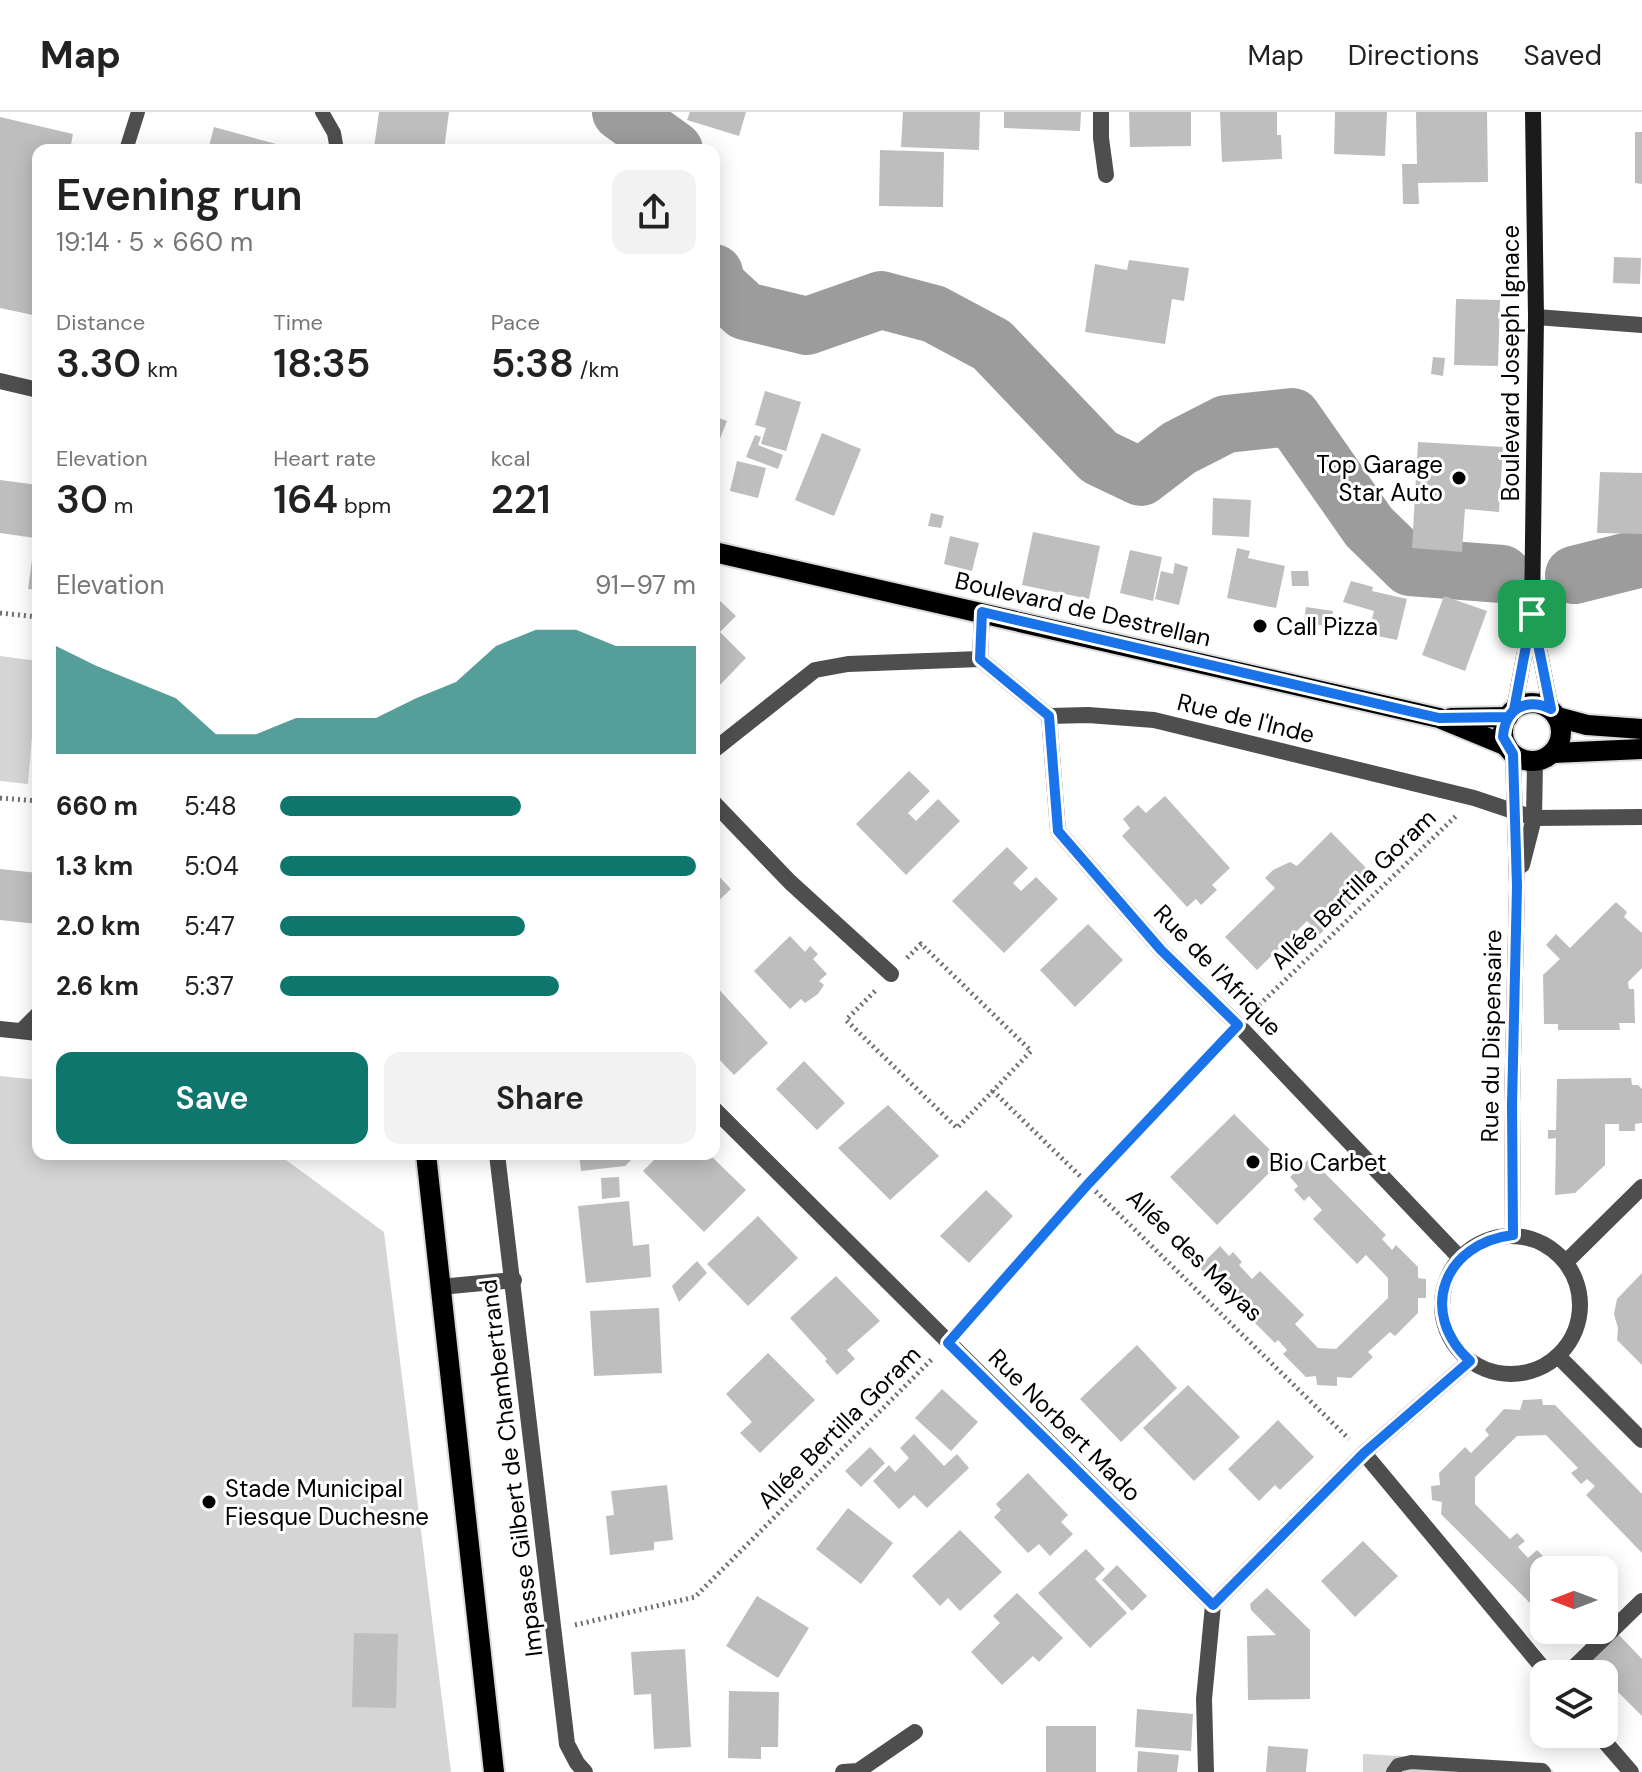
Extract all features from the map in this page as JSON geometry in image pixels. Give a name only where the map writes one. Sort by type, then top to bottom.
[{"type":"main road","name":"Boulevard Joseph Ignace","points":[[1511,713],[1532,614],[1536,317],[1533,112]]},
{"type":"main road","name":"Boulevard de Destrellan","points":[[720,553],[1439,718],[1510,750]]},
{"type":"main road","name":"Boulevard Joseph Ignace","points":[[1532,614],[1554,713]]},
{"type":"main road","points":[[1642,729],[1587,725],[1532,703],[1511,713],[1503,737],[1519,758],[1642,749]]},
{"type":"main road","name":"Boulevard de Destrellan","points":[[1439,718],[1511,713]]},
{"type":"main road","points":[[1544,758],[1561,736],[1554,713]]},
{"type":"main road","points":[[427,1160],[494,1772]]},
{"type":"street","points":[[1101,112],[1106,175]]},
{"type":"street","points":[[1536,317],[1642,325]]},
{"type":"street","points":[[0,381],[32,389]]},
{"type":"street","points":[[980,659],[982,612]]},
{"type":"street","points":[[720,745],[815,670],[848,664],[980,659],[1049,716]]},
{"type":"street","name":"Rue de l'Inde","points":[[1049,716],[1088,715],[1154,720],[1474,798],[1534,818]]},
{"type":"street","name":"Rue de l'Afrique","points":[[1049,716],[1058,831],[1161,950],[1238,1025],[1460,1258]]},
{"type":"street","name":"Rue du Dispensaire","points":[[1510,750],[1517,886],[1512,1105],[1513,1235]]},
{"type":"street","name":"Rue du Dispensaire","points":[[1517,886],[1534,818],[1544,758]]},
{"type":"street","points":[[720,809],[790,882],[891,974]]},
{"type":"street","points":[[1534,818],[1642,817]]},
{"type":"street","points":[[0,1029],[32,1032]]},
{"type":"street","name":"Rue Norbert Mado","points":[[720,1115],[1213,1605]]},
{"type":"street","name":"Impasse Gilbert de Chambertrand","points":[[498,1160],[567,1744],[585,1772]]},
{"type":"street","points":[[1566,1262],[1642,1187]]},
{"type":"street","points":[[1513,1235],[1542,1243],[1566,1262],[1575,1277],[1580,1311],[1576,1327],[1558,1356],[1545,1366],[1514,1374],[1483,1369],[1470,1361],[1457,1349],[1443,1320],[1444,1287],[1460,1258],[1484,1241],[1513,1235]]},
{"type":"street","points":[[440,1287],[514,1280]]},
{"type":"street","points":[[1558,1356],[1642,1440]]},
{"type":"street","points":[[1206,1772],[1204,1699],[1213,1605],[1364,1453],[1470,1361]]},
{"type":"street","points":[[1364,1453],[1536,1660]]},
{"type":"street","points":[[1581,1660],[1642,1601]]},
{"type":"street","points":[[843,1772],[858,1771],[915,1732]]},
{"type":"street","points":[[1610,1748],[1631,1772]]},
{"type":"lane","points":[[128,144],[138,112]]},
{"type":"lane","points":[[322,112],[334,133],[336,144]]},
{"type":"lane","points":[[20,1031],[32,1019]]},
{"type":"lane","points":[[1393,1772],[1398,1765],[1411,1762],[1544,1772]]},
{"type":"path","points":[[0,613],[32,616]]},
{"type":"path","points":[[0,798],[32,801]]},
{"type":"path","name":"Allée Bertilla Goram","points":[[554,1630],[695,1597],[948,1343],[1088,1184],[1238,1025],[1474,798]]},
{"type":"path","points":[[921,944],[1031,1051],[993,1091],[957,1128],[846,1020],[921,944]]},
{"type":"path","name":"Allée des Mayas","points":[[993,1091],[1364,1453]]},
{"type":"shaded area","points":[[0,656],[32,660],[32,735],[28,784],[0,781]]},
{"type":"shaded area","name":"Stade Municipal Fiesque Duchesne","points":[[0,1076],[32,1079],[32,1160],[286,1160],[384,1232],[451,1772],[0,1772]]},
{"type":"shaded area","points":[[1363,1754],[1546,1764],[1554,1772],[1363,1772]]},
{"type":"building","points":[[379,112],[449,112],[445,144],[375,144]]},
{"type":"building","points":[[690,112],[746,112],[739,136],[687,120]]},
{"type":"building","points":[[903,112],[980,112],[979,150],[901,147]]},
{"type":"building","points":[[1004,112],[1081,112],[1080,131],[1004,128]]},
{"type":"building","points":[[1129,112],[1191,112],[1191,146],[1130,147]]},
{"type":"building","points":[[1220,112],[1277,112],[1277,135],[1281,135],[1282,159],[1222,162]]},
{"type":"building","points":[[1335,112],[1387,112],[1385,156],[1334,154]]},
{"type":"building","points":[[1416,112],[1487,112],[1488,182],[1418,183],[1419,204],[1403,204],[1402,164],[1417,164]]},
{"type":"building","points":[[0,117],[73,134],[71,144],[32,144],[32,315],[0,308]]},
{"type":"building","points":[[214,127],[276,144],[210,144]]},
{"type":"building","points":[[1635,132],[1642,132],[1642,184],[1635,183]]},
{"type":"building","points":[[880,150],[944,152],[943,207],[879,206]]},
{"type":"building","points":[[1614,257],[1641,258],[1640,284],[1613,283]]},
{"type":"building","points":[[1129,260],[1189,268],[1184,301],[1172,299],[1165,344],[1085,332],[1095,264],[1127,270]]},
{"type":"building","points":[[1456,299],[1500,300],[1498,366],[1454,365]]},
{"type":"building","points":[[1433,357],[1445,358],[1443,376],[1431,374]]},
{"type":"building","points":[[765,391],[801,402],[786,451],[761,444],[766,428],[755,425]]},
{"type":"building","points":[[720,418],[727,421],[720,439]]},
{"type":"building","points":[[822,433],[861,449],[834,516],[795,500]]},
{"type":"building","points":[[755,435],[761,437],[758,445],[783,455],[778,469],[746,457]]},
{"type":"building","name":"Top Garage Star Auto","points":[[1418,442],[1503,447],[1499,512],[1465,509],[1462,552],[1412,548]]},
{"type":"building","points":[[737,461],[766,468],[758,498],[730,491]]},
{"type":"building","points":[[1600,472],[1642,473],[1642,534],[1597,533]]},
{"type":"building","points":[[0,480],[32,484],[32,538],[0,533]]},
{"type":"building","points":[[1213,498],[1251,500],[1249,537],[1212,535]]},
{"type":"building","points":[[931,513],[944,516],[941,528],[928,526]]},
{"type":"building","points":[[1033,532],[1100,546],[1089,599],[1022,585]]},
{"type":"building","points":[[950,536],[979,543],[972,571],[944,564]]},
{"type":"building","points":[[1237,548],[1250,551],[1248,558],[1285,566],[1276,608],[1227,598]]},
{"type":"building","points":[[1130,550],[1162,557],[1153,601],[1120,593]]},
{"type":"building","points":[[32,560],[32,589],[28,589]]},
{"type":"building","points":[[1175,563],[1188,567],[1179,605],[1155,599],[1161,571],[1173,574]]},
{"type":"building","points":[[1291,571],[1308,571],[1309,586],[1292,586]]},
{"type":"building","points":[[1351,581],[1373,587],[1372,591],[1407,599],[1397,640],[1368,634],[1374,611],[1343,602]]},
{"type":"building","points":[[1444,596],[1487,611],[1465,671],[1422,655]]},
{"type":"building","points":[[720,601],[736,616],[720,632]]},
{"type":"building","points":[[1306,607],[1333,611],[1330,627],[1304,622]]},
{"type":"building","points":[[720,632],[746,658],[720,685]]},
{"type":"building","points":[[909,771],[930,791],[908,813],[916,821],[938,799],[960,821],[906,875],[856,824]]},
{"type":"building","points":[[1165,796],[1230,868],[1212,885],[1217,890],[1201,905],[1196,899],[1187,907],[1122,836],[1130,828],[1123,819],[1138,805],[1146,813]]},
{"type":"building","points":[[1331,832],[1368,870],[1350,888],[1359,896],[1320,934],[1307,921],[1257,970],[1225,937],[1275,888],[1265,878],[1273,870],[1290,862],[1297,866]]},
{"type":"building","points":[[1007,847],[1028,868],[1013,883],[1021,891],[1036,877],[1058,899],[1004,953],[952,901]]},
{"type":"building","points":[[0,869],[32,872],[32,923],[0,920]]},
{"type":"building","points":[[720,877],[731,889],[720,899]]},
{"type":"building","points":[[1616,902],[1627,912],[1624,917],[1642,933],[1642,968],[1628,982],[1629,989],[1634,989],[1635,1023],[1619,1023],[1620,1030],[1558,1030],[1558,1024],[1544,1024],[1543,975],[1560,959],[1546,945],[1556,934],[1570,948]]},
{"type":"building","points":[[1088,924],[1123,960],[1075,1007],[1040,970]]},
{"type":"building","points":[[790,936],[805,952],[810,946],[818,954],[813,959],[827,974],[819,981],[824,985],[818,994],[805,1003],[801,999],[790,1009],[754,971]]},
{"type":"building","points":[[720,991],[768,1043],[734,1075],[720,1060]]},
{"type":"building","points":[[804,1061],[845,1103],[817,1130],[776,1089]]},
{"type":"building","points":[[1631,1078],[1632,1085],[1642,1089],[1642,1123],[1635,1124],[1635,1131],[1619,1131],[1619,1124],[1605,1124],[1605,1165],[1575,1193],[1555,1195],[1556,1138],[1548,1139],[1548,1130],[1556,1130],[1557,1079]]},
{"type":"building","points":[[888,1105],[939,1156],[890,1200],[838,1148]]},
{"type":"building","points":[[1234,1114],[1281,1161],[1217,1225],[1170,1177]]},
{"type":"building","points":[[1310,1158],[1386,1235],[1382,1239],[1392,1250],[1396,1245],[1418,1267],[1418,1278],[1426,1279],[1426,1298],[1418,1298],[1418,1313],[1395,1336],[1390,1332],[1368,1352],[1373,1357],[1351,1378],[1337,1377],[1337,1386],[1317,1385],[1316,1376],[1306,1377],[1283,1354],[1287,1350],[1278,1340],[1275,1343],[1199,1267],[1220,1246],[1229,1256],[1233,1252],[1242,1262],[1239,1265],[1252,1279],[1260,1271],[1304,1315],[1295,1324],[1318,1348],[1336,1349],[1388,1298],[1388,1278],[1366,1255],[1357,1264],[1313,1219],[1322,1210],[1309,1196],[1304,1201],[1294,1190],[1298,1186],[1290,1177]]},
{"type":"building","points":[[580,1160],[631,1160],[625,1166],[581,1171]]},
{"type":"building","points":[[654,1160],[715,1160],[746,1190],[704,1232],[643,1171]]},
{"type":"building","points":[[619,1177],[620,1197],[602,1199],[601,1178]]},
{"type":"building","points":[[986,1190],[1013,1216],[969,1263],[940,1236]]},
{"type":"building","points":[[629,1201],[633,1246],[649,1244],[651,1277],[586,1283],[578,1206]]},
{"type":"building","points":[[758,1216],[798,1258],[748,1306],[707,1264]]},
{"type":"building","points":[[697,1261],[707,1273],[679,1302],[672,1286]]},
{"type":"building","points":[[1642,1273],[1642,1365],[1617,1340],[1614,1314],[1617,1299]]},
{"type":"building","points":[[836,1276],[880,1321],[847,1350],[855,1359],[837,1375],[825,1361],[827,1359],[790,1318]]},
{"type":"building","points":[[659,1308],[662,1373],[594,1376],[590,1311]]},
{"type":"building","points":[[1137,1345],[1177,1388],[1121,1442],[1080,1399]]},
{"type":"building","points":[[768,1353],[815,1400],[760,1453],[740,1433],[752,1422],[726,1394]]},
{"type":"building","points":[[1188,1385],[1240,1437],[1194,1481],[1143,1428]]},
{"type":"building","points":[[942,1389],[978,1422],[951,1451],[915,1418]]},
{"type":"building","points":[[1542,1399],[1543,1405],[1555,1405],[1642,1494],[1642,1553],[1586,1495],[1595,1486],[1587,1479],[1581,1484],[1571,1473],[1578,1468],[1546,1435],[1517,1436],[1475,1477],[1475,1504],[1510,1539],[1517,1533],[1525,1541],[1518,1547],[1528,1558],[1530,1556],[1530,1603],[1441,1514],[1442,1502],[1432,1500],[1431,1486],[1440,1485],[1439,1473],[1465,1447],[1471,1453],[1489,1435],[1485,1430],[1504,1409],[1520,1410],[1523,1400]]},
{"type":"building","points":[[1278,1420],[1314,1457],[1280,1490],[1275,1485],[1259,1501],[1228,1469]]},
{"type":"building","points":[[914,1434],[944,1466],[957,1454],[969,1468],[927,1508],[914,1495],[899,1509],[873,1481],[889,1465],[895,1472],[909,1458],[900,1448]]},
{"type":"building","points":[[870,1447],[885,1463],[861,1487],[845,1471]]},
{"type":"building","points":[[1028,1473],[1068,1515],[1061,1522],[1073,1534],[1050,1556],[1039,1544],[1028,1553],[994,1517],[1001,1510],[996,1504]]},
{"type":"building","points":[[667,1485],[673,1540],[654,1542],[654,1550],[610,1555],[606,1516],[614,1515],[611,1491]]},
{"type":"building","points":[[848,1508],[893,1543],[861,1584],[816,1549]]},
{"type":"building","points":[[960,1530],[1002,1572],[960,1611],[948,1598],[940,1606],[912,1576]]},
{"type":"building","points":[[1363,1541],[1398,1576],[1355,1617],[1321,1581]]},
{"type":"building","points":[[1086,1549],[1105,1569],[1095,1579],[1127,1613],[1090,1648],[1038,1593]]},
{"type":"building","points":[[1117,1565],[1147,1596],[1132,1611],[1102,1580]]},
{"type":"building","points":[[1267,1588],[1310,1630],[1310,1699],[1248,1700],[1247,1636],[1276,1635],[1251,1610],[1250,1604]]},
{"type":"building","points":[[1017,1593],[1063,1638],[1039,1662],[1033,1656],[1002,1685],[971,1652],[1000,1623],[993,1616]]},
{"type":"building","points":[[757,1596],[809,1628],[778,1678],[726,1646]]},
{"type":"building","points":[[354,1633],[398,1634],[396,1708],[352,1707]]},
{"type":"building","points":[[1618,1634],[1642,1659],[1642,1716],[1618,1692],[1618,1660],[1587,1660],[1605,1644],[1618,1644]]},
{"type":"building","points":[[685,1649],[691,1747],[654,1749],[651,1694],[634,1695],[631,1652]]},
{"type":"building","points":[[729,1691],[779,1692],[778,1747],[761,1747],[761,1759],[728,1758]]},
{"type":"building","points":[[1137,1709],[1193,1714],[1191,1751],[1135,1747]]},
{"type":"building","points":[[1046,1726],[1096,1726],[1096,1772],[1046,1772]]},
{"type":"building","points":[[1268,1746],[1308,1749],[1306,1772],[1266,1772]]},
{"type":"building","points":[[1138,1751],[1179,1755],[1177,1772],[1137,1772]]},
{"type":"waterway","points":[[621,112],[666,144]]},
{"type":"waterway","points":[[720,288],[745,311],[807,326],[881,300],[934,314],[992,345],[1099,457],[1141,477],[1179,448],[1226,424],[1292,417],[1369,527],[1410,567],[1502,574]]},
{"type":"waterway","points":[[1574,575],[1642,558]]},
{"type":"place","name":"Top Garage Star Auto","points":[[1459,478]]},
{"type":"place","name":"Call Pizza","points":[[1260,626]]},
{"type":"place","name":"Bio Carbet","points":[[1253,1162]]},
{"type":"place","name":"Stade Municipal Fiesque Duchesne","points":[[209,1502]]},
{"type":"route","points":[[1532,614],[1514,710],[1508,717],[1439,718],[982,612],[980,659],[1049,716],[1058,831],[1161,950],[1238,1025],[1088,1184],[948,1343],[1213,1605],[1364,1453],[1470,1361],[1457,1349],[1443,1320],[1444,1287],[1450,1272],[1471,1249],[1484,1241],[1513,1235],[1512,1105],[1517,886],[1513,754],[1503,737],[1508,717],[1522,705],[1532,703],[1551,709],[1532,614]]}]
